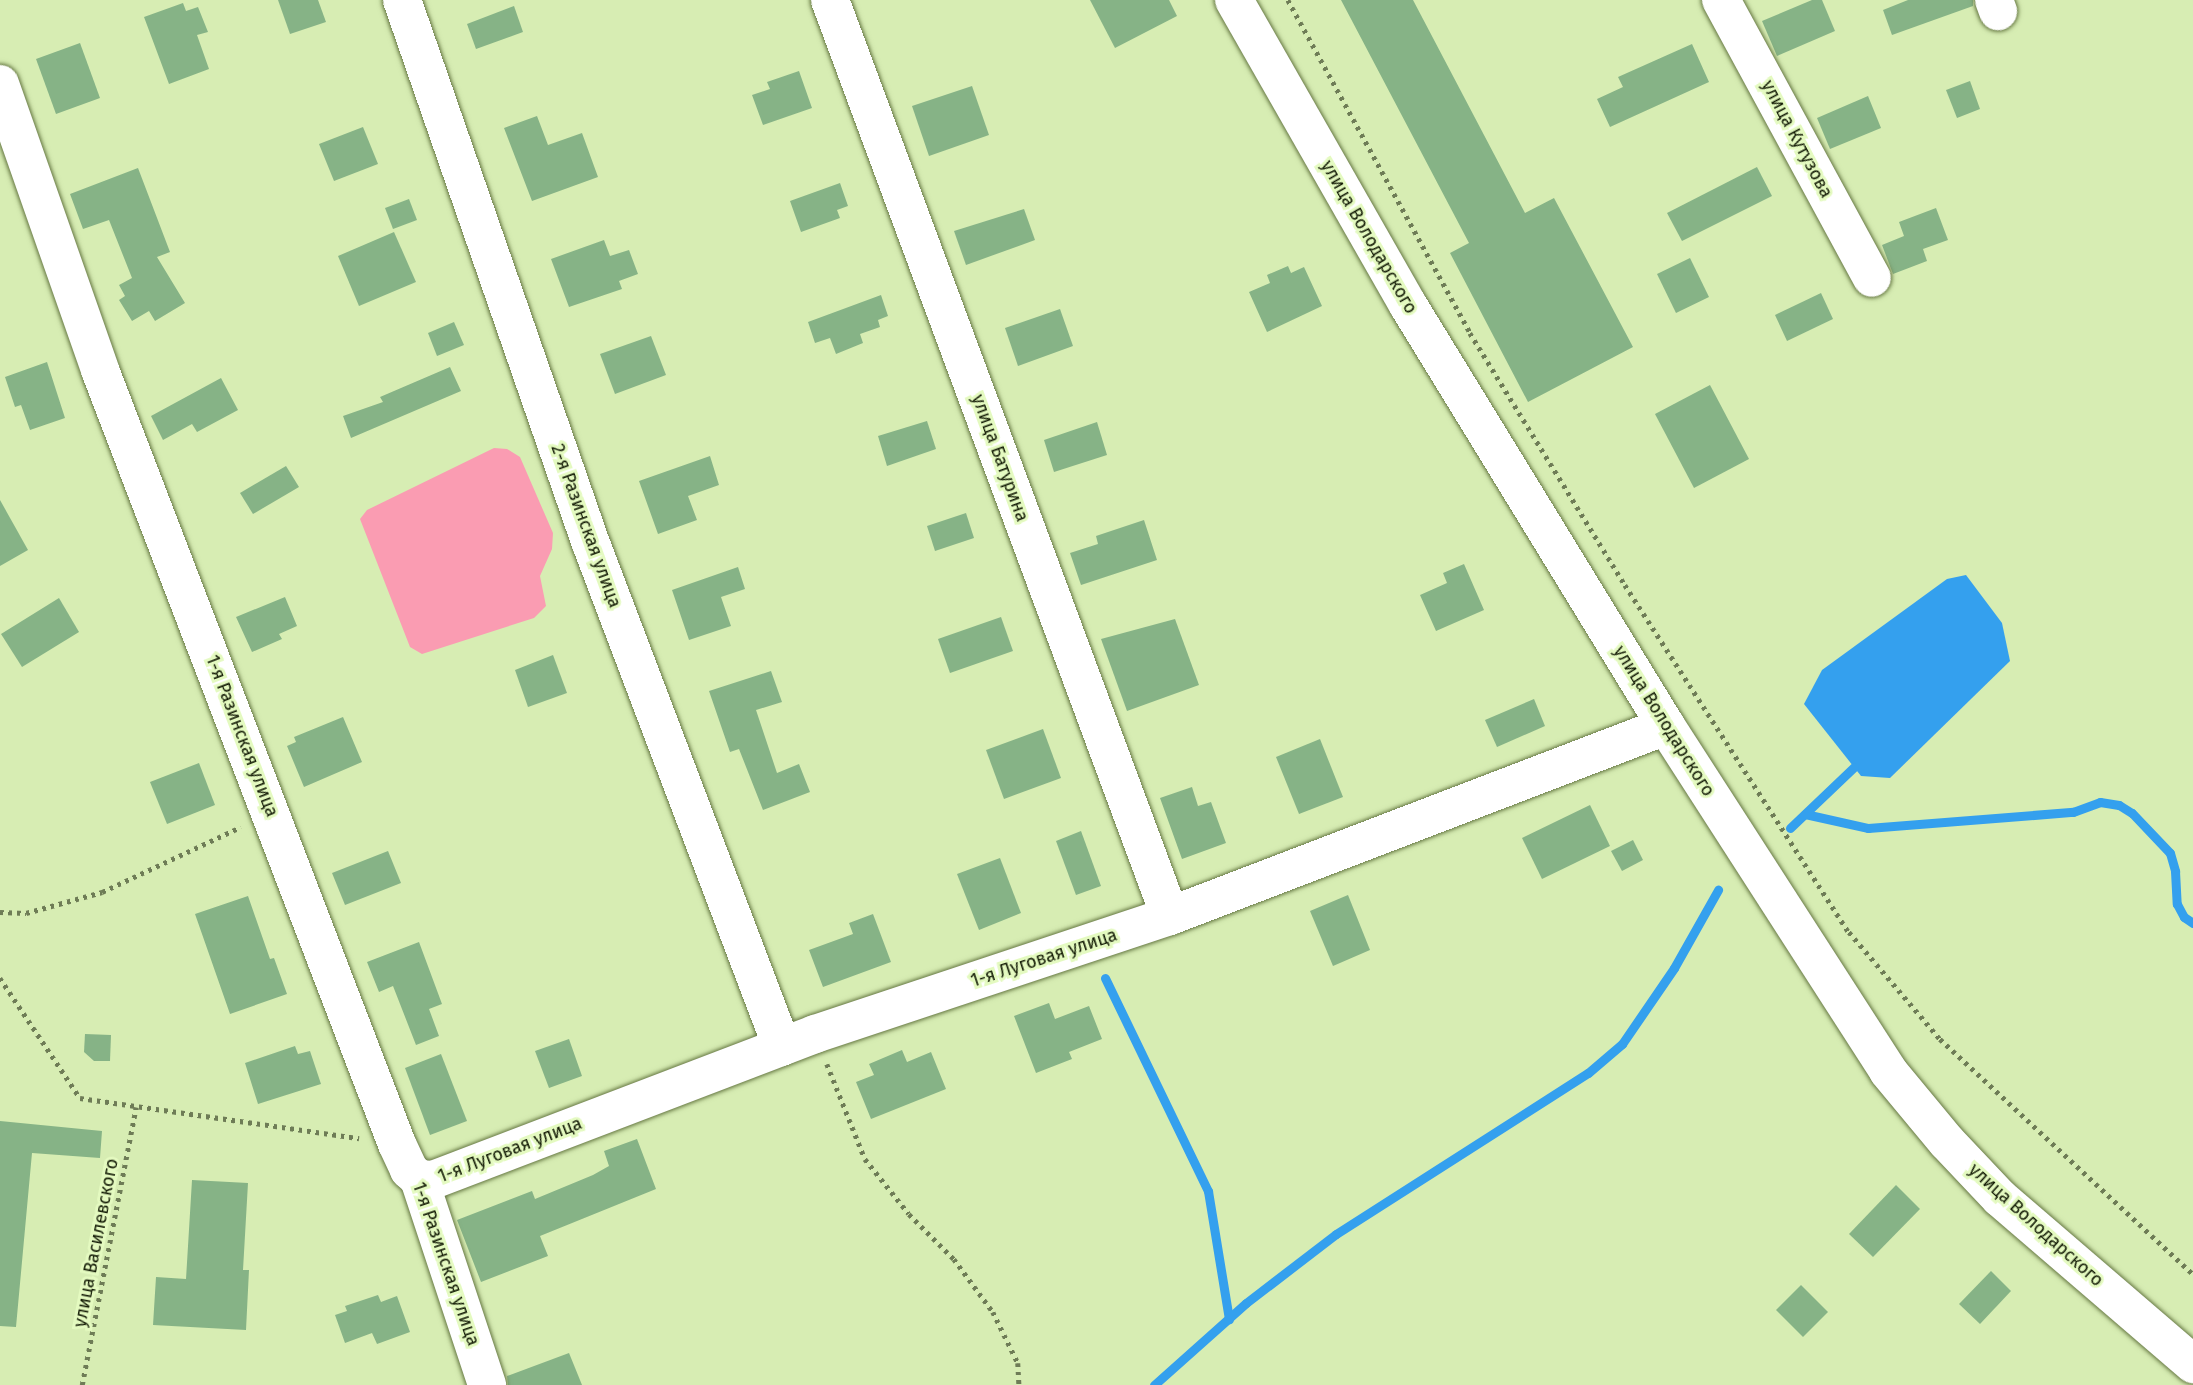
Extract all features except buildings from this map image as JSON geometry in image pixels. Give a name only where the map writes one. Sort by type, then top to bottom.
[{"type":"street","name":"2-я Разинская улица","points":[[402,0],[590,541],[799,1040]]},
{"type":"street","name":"улица Батурина","points":[[830,0],[1170,916]]},
{"type":"street","name":"улица Володарского","points":[[1234,0],[1408,305],[1666,726],[1888,1070],[1947,1142],[2000,1198],[2193,1364]]},
{"type":"street","name":"улица Кутузова","points":[[1721,0],[1872,278]]},
{"type":"street","name":"1-я Разинская улица","points":[[0,84],[100,370],[397,1144],[410,1170],[419,1179],[487,1385]]},
{"type":"street","name":"1-я Луговая улица","points":[[419,1179],[433,1180],[799,1040],[1170,916],[1666,726]]},
{"type":"path","points":[[1288,0],[1470,332],[1625,585],[1849,932],[1940,1039],[2193,1274]]},
{"type":"path","points":[[0,912],[26,913],[102,892],[271,812]]},
{"type":"path","points":[[0,978],[80,1098],[397,1144]]},
{"type":"path","points":[[799,1040],[865,1159],[909,1213],[954,1259],[993,1312],[1018,1363],[1019,1385]]},
{"type":"path","name":"улица Василевского","points":[[82,1385],[136,1107]]},
{"type":"shaded area","points":[[494,448],[507,449],[520,457],[553,533],[552,549],[540,576],[546,606],[534,618],[422,654],[410,647],[360,519],[367,510]]},
{"type":"water","points":[[1966,575],[2002,623],[2010,661],[1890,778],[1861,776],[1804,704],[1822,670],[1947,579]]},
{"type":"waterway","points":[[1790,828],[1854,767]]},
{"type":"waterway","points":[[1805,814],[1868,828],[2073,812],[2100,802],[2119,805],[2132,813],[2170,853],[2175,871],[2177,904],[2184,917],[2193,923]]},
{"type":"waterway","points":[[1154,1385],[1246,1303],[1336,1234],[1588,1073],[1622,1044],[1674,968],[1718,890]]},
{"type":"waterway","points":[[1105,978],[1208,1191],[1229,1319]]}]
